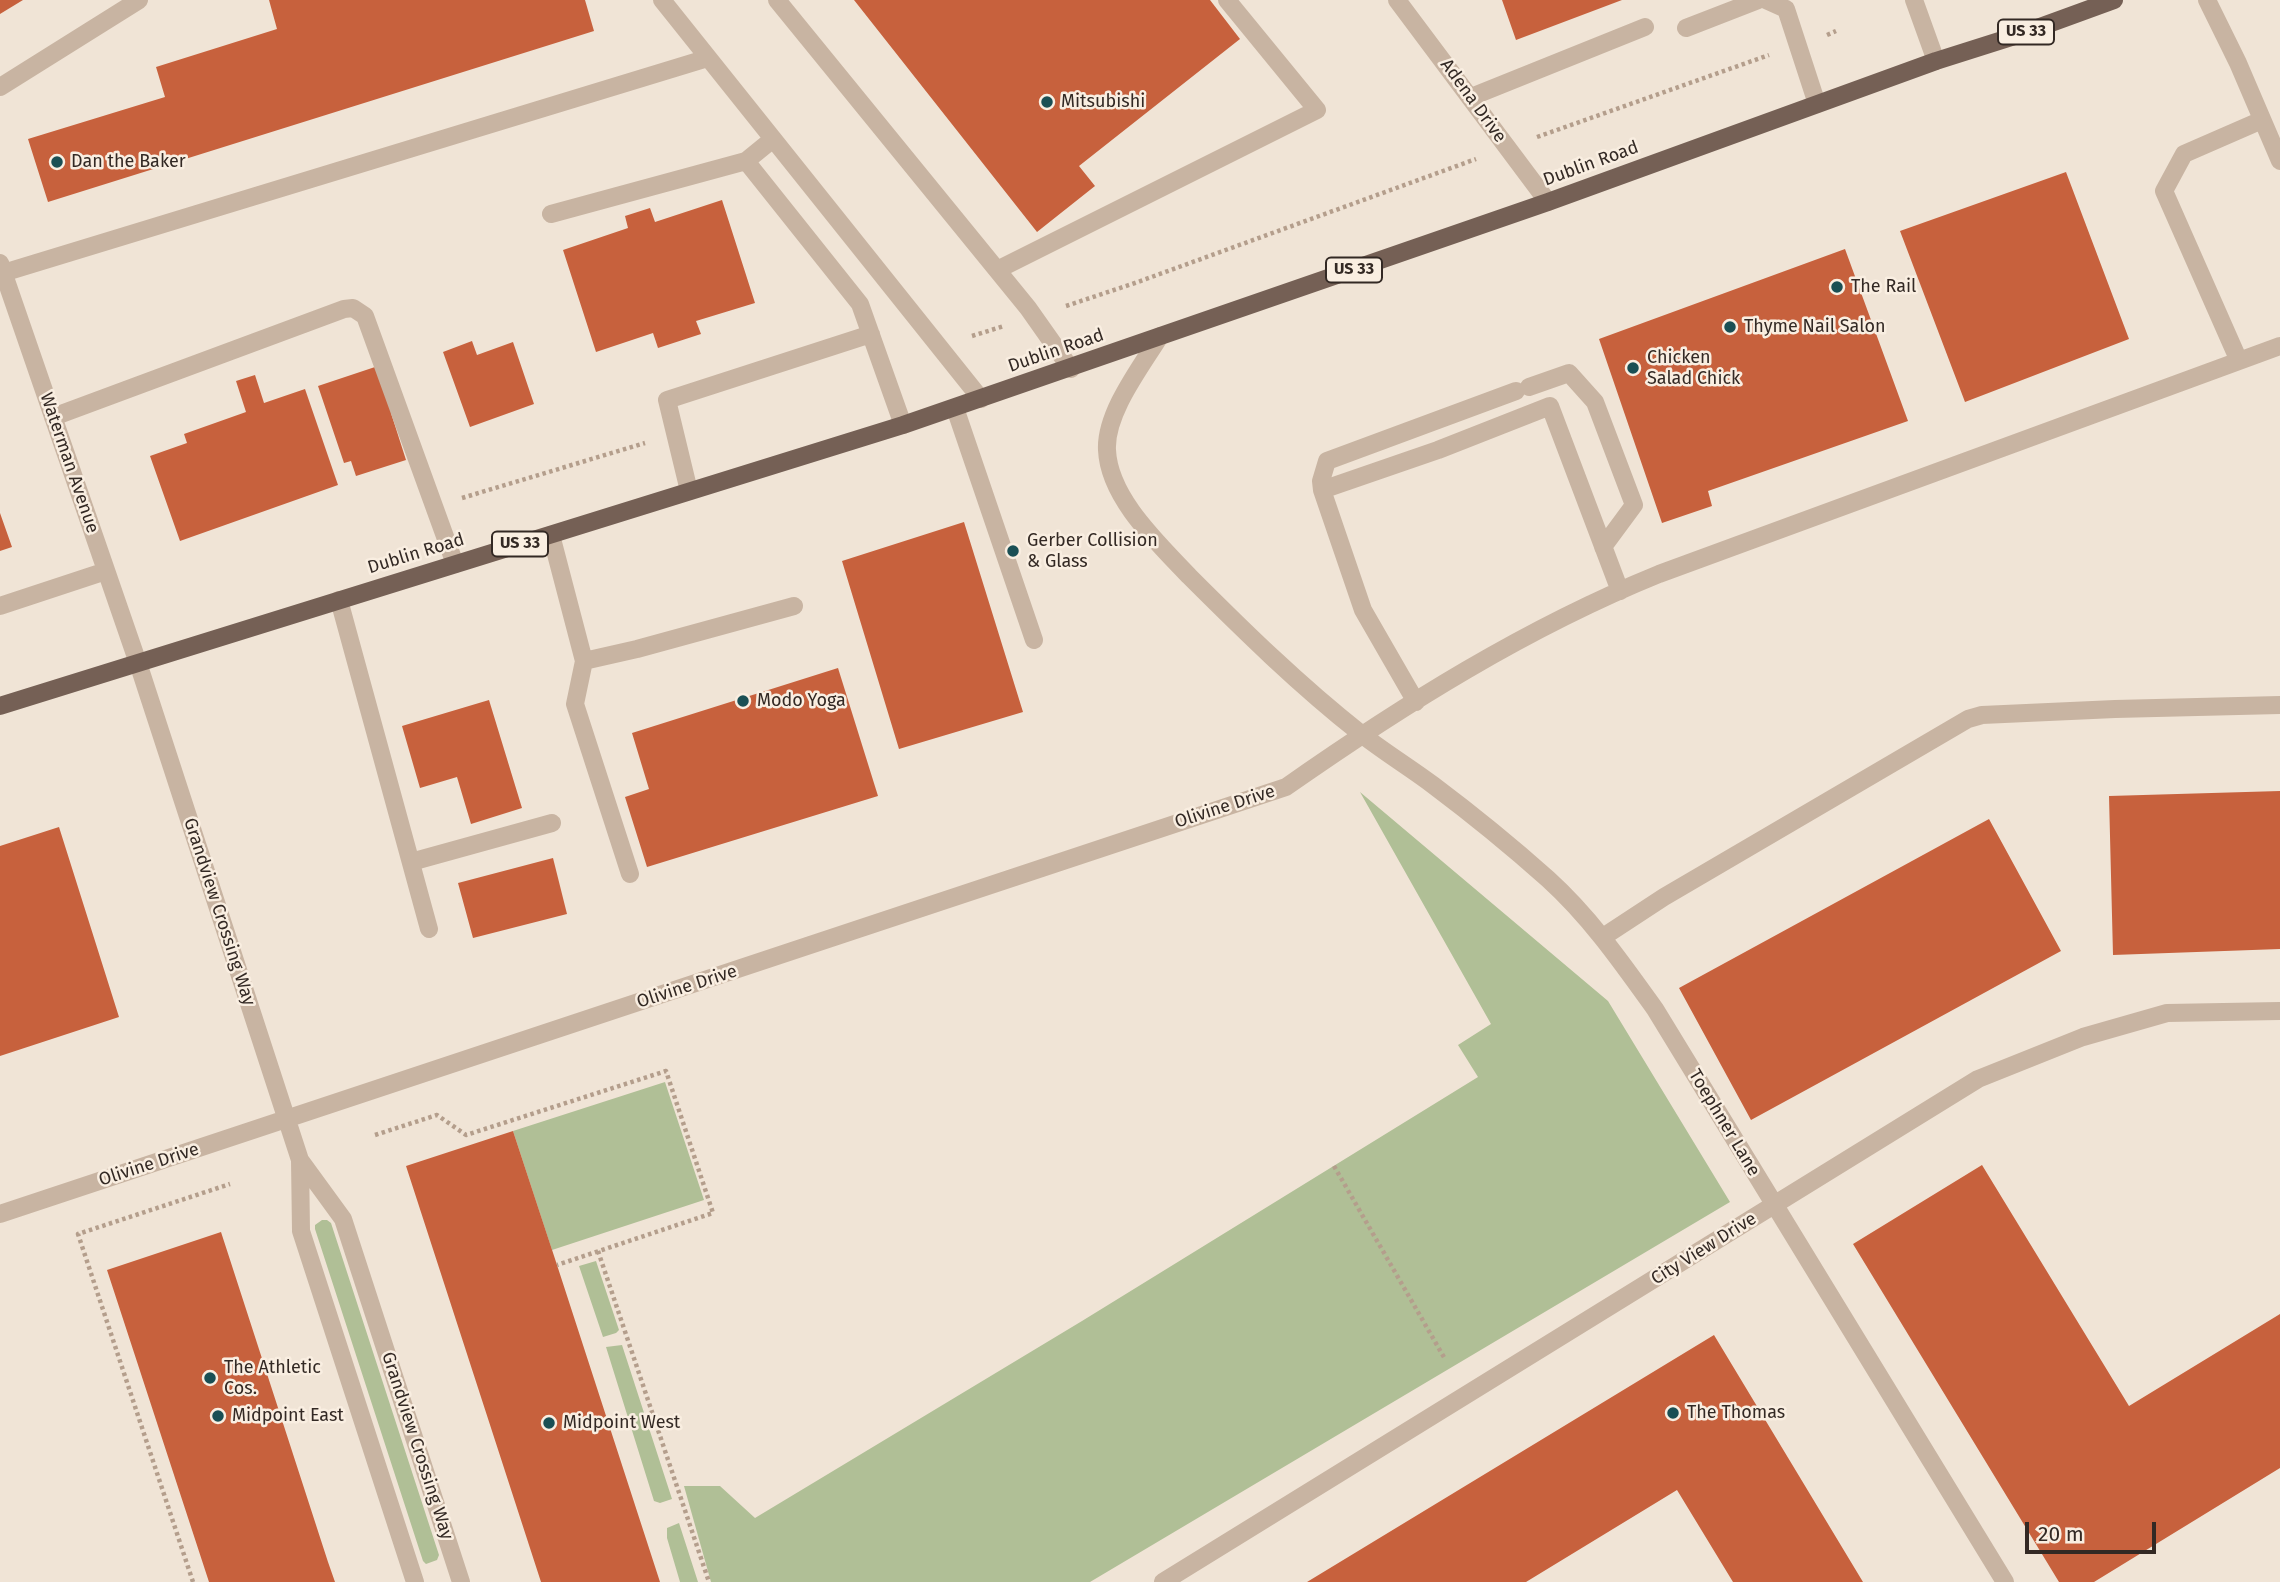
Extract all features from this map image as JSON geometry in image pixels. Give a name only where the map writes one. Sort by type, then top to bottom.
[{"type":"main road","name":"Dublin Road","points":[[0,706],[955,408],[1548,202],[1936,61],[2018,36],[2114,0]]},
{"type":"street","points":[[0,87],[139,0]]},
{"type":"street","points":[[662,0],[981,399]]},
{"type":"street","points":[[777,0],[1034,316],[1071,369]]},
{"type":"street","points":[[997,270],[1317,110],[1227,0]]},
{"type":"street","name":"Adena Drive","points":[[1397,0],[1548,202]]},
{"type":"street","points":[[1686,28],[1758,0]]},
{"type":"street","points":[[1766,0],[1786,9],[1818,104]]},
{"type":"street","points":[[1914,0],[1936,61]]},
{"type":"street","points":[[2207,0],[2280,161]]},
{"type":"street","points":[[1471,97],[1645,27]]},
{"type":"street","points":[[2,268],[708,58]]},
{"type":"street","points":[[2239,361],[2164,191],[2184,154],[2262,120]]},
{"type":"street","points":[[551,214],[746,161],[773,139]]},
{"type":"street","points":[[746,161],[860,304],[903,425]]},
{"type":"street","name":"Waterman Avenue","points":[[2,268],[138,663]]},
{"type":"street","points":[[53,417],[344,309],[353,308],[365,316],[455,564]]},
{"type":"street","points":[[689,491],[667,400],[871,334]]},
{"type":"street","name":"Toephner Lane","points":[[1160,336],[1127,391],[1109,429],[1107,451],[1112,475],[1136,518],[1293,678],[1362,734],[1487,827],[1550,880],[1603,937],[1655,1009],[2005,1582]]},
{"type":"street","name":"Olivine Drive","points":[[0,1214],[1286,787],[1362,734],[1515,642],[1620,591],[2280,346]]},
{"type":"street","points":[[1416,702],[1363,610],[1322,490],[1321,481],[1327,461],[1569,373],[1595,402],[1634,505],[1603,547]]},
{"type":"street","points":[[1322,490],[1438,450],[1550,406],[1620,591]]},
{"type":"street","points":[[955,408],[1034,640]]},
{"type":"street","points":[[551,535],[584,661],[575,704],[630,874]]},
{"type":"street","points":[[0,606],[106,571]]},
{"type":"street","points":[[339,600],[429,929]]},
{"type":"street","points":[[584,661],[794,606]]},
{"type":"street","name":"Grandview Crossing Way","points":[[138,663],[300,1160],[301,1231],[415,1582]]},
{"type":"street","points":[[1603,937],[1664,897],[1968,719],[1982,715],[2115,709],[2280,705]]},
{"type":"street","points":[[411,862],[552,823]]},
{"type":"street","name":"City View Drive","points":[[1163,1582],[1978,1079],[2083,1037],[2168,1013],[2280,1011]]},
{"type":"street","name":"Grandview Crossing Way","points":[[300,1160],[343,1219],[461,1582]]},
{"type":"path","points":[[939,347],[1148,279],[1836,32]]},
{"type":"path","points":[[434,507],[675,433]]},
{"type":"path","points":[[375,1135],[437,1115],[466,1135],[666,1071],[713,1213],[557,1265]]},
{"type":"path","points":[[1334,1166],[1445,1359]]},
{"type":"path","points":[[192,1582],[78,1234],[230,1184]]},
{"type":"path","points":[[598,1251],[709,1582]]},
{"type":"green space","points":[[1360,792],[1608,1001],[1730,1202],[1090,1582],[711,1582],[684,1486],[720,1486],[755,1518],[1478,1077],[1458,1045],[1491,1024]]},
{"type":"green space","points":[[665,1082],[704,1200],[552,1250],[513,1131]]},
{"type":"green space","points":[[322,1220],[331,1223],[439,1555],[437,1560],[426,1564],[315,1229],[315,1225]]},
{"type":"green space","points":[[596,1261],[619,1330],[603,1337],[579,1266]]},
{"type":"green space","points":[[622,1345],[672,1499],[660,1503],[654,1501],[606,1347]]},
{"type":"green space","points":[[679,1523],[698,1582],[680,1582],[667,1538],[667,1528]]},
{"type":"building","points":[[0,0],[23,0],[0,14]]},
{"type":"building","points":[[269,0],[585,0],[594,31],[48,202],[28,139],[165,97],[156,67],[277,29]]},
{"type":"building","name":"Mitsubishi","points":[[854,0],[1210,0],[1240,39],[1079,166],[1095,186],[1037,232]]},
{"type":"building","points":[[1502,0],[1622,0],[1516,40]]},
{"type":"building","points":[[2066,172],[2129,339],[1965,402],[1900,231]]},
{"type":"building","points":[[722,200],[755,303],[696,321],[701,334],[658,348],[653,333],[596,352],[563,250],[628,228],[625,216],[650,208],[655,222]]},
{"type":"building","points":[[1845,249],[1908,421],[1708,491],[1712,506],[1662,523],[1599,339]]},
{"type":"building","points":[[472,341],[477,355],[513,342],[534,404],[470,427],[443,352]]},
{"type":"building","points":[[375,367],[394,409],[391,413],[406,460],[356,476],[351,461],[344,463],[318,386]]},
{"type":"building","points":[[255,375],[264,403],[305,389],[338,485],[180,541],[150,456],[187,443],[184,434],[246,412],[236,381]]},
{"type":"building","points":[[0,513],[12,547],[0,551]]},
{"type":"building","points":[[964,522],[1023,712],[899,749],[842,561]]},
{"type":"building","points":[[838,668],[878,796],[647,867],[625,797],[649,789],[632,733]]},
{"type":"building","points":[[489,700],[522,808],[471,824],[457,777],[420,788],[402,726]]},
{"type":"building","points":[[2280,791],[2280,949],[2113,955],[2109,796]]},
{"type":"building","points":[[1989,819],[2061,951],[1751,1120],[1679,988]]},
{"type":"building","points":[[59,827],[119,1017],[0,1056],[0,846]]},
{"type":"building","points":[[553,858],[567,914],[473,938],[458,883]]},
{"type":"building","name":"Midpoint West","points":[[513,1131],[660,1582],[541,1582],[406,1166]]},
{"type":"building","points":[[1982,1165],[2129,1406],[2280,1314],[2280,1468],[2094,1582],[2059,1582],[1853,1244]]},
{"type":"building","name":"Midpoint East","points":[[221,1232],[335,1582],[209,1582],[107,1270]]},
{"type":"building","name":"The Thomas","points":[[1714,1335],[1863,1582],[1733,1582],[1677,1490],[1526,1582],[1307,1582]]},
{"type":"place","name":"Mitsubishi","points":[[1047,102]]},
{"type":"place","name":"Dan the Baker","points":[[57,162]]},
{"type":"place","name":"The Rail","points":[[1837,287]]},
{"type":"place","name":"Thyme Nail Salon","points":[[1730,327]]},
{"type":"place","name":"Chicken Salad Chick","points":[[1633,368]]},
{"type":"place","name":"Gerber Collision & Glass","points":[[1013,551]]},
{"type":"place","name":"Modo Yoga","points":[[743,701]]},
{"type":"place","name":"The Athletic Cos.","points":[[210,1378]]},
{"type":"place","name":"The Thomas","points":[[1673,1413]]},
{"type":"place","name":"Midpoint East","points":[[218,1416]]},
{"type":"place","name":"Midpoint West","points":[[549,1423]]}]
